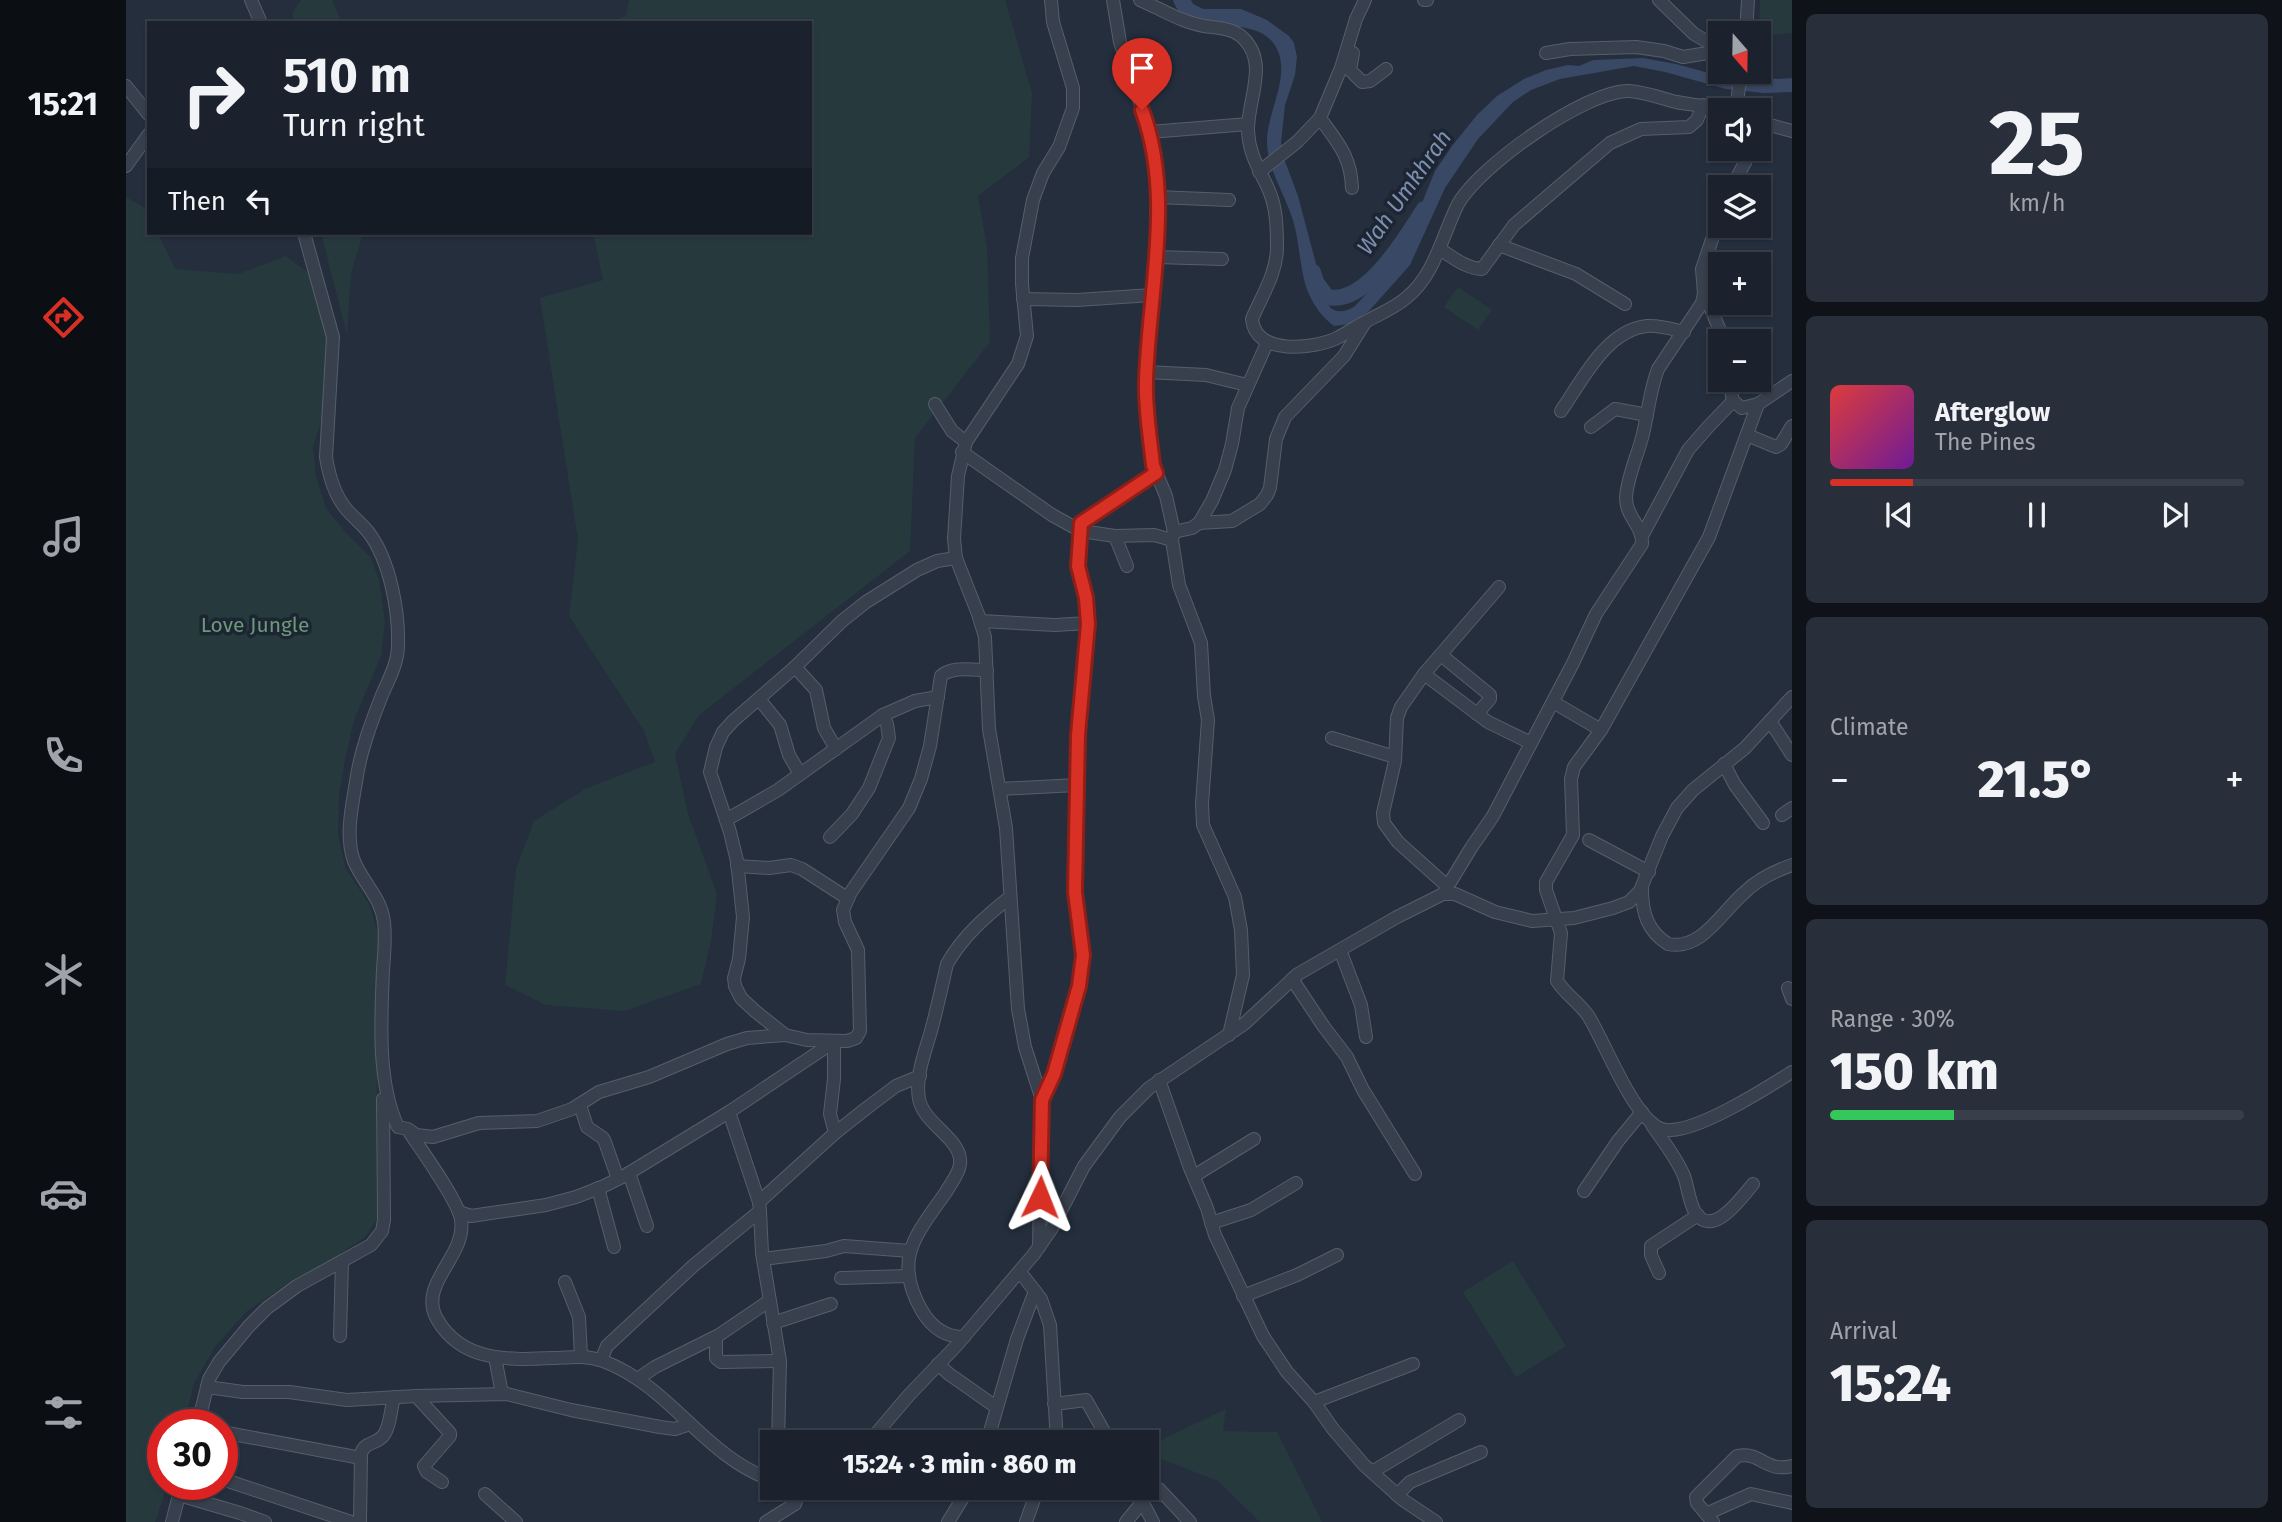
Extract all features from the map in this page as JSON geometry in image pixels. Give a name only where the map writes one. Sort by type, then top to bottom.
[{"type":"street","points":[[240,0],[247,6],[252,4],[260,21]]},
{"type":"street","points":[[1042,1100],[1031,1068],[1018,1009],[1006,828],[989,729],[985,638],[956,558],[954,539],[957,489],[964,447],[1018,364],[1024,350],[1027,336],[1022,258],[1032,200],[1063,136],[1074,99],[1053,22],[1051,0]]},
{"type":"street","points":[[1113,0],[1125,61],[1150,132],[1156,159],[1156,257],[1146,400],[1153,465],[1166,496],[1182,596],[1201,643],[1208,720],[1203,825],[1235,897],[1241,930],[1243,975],[1229,1035]]},
{"type":"street","points":[[1140,0],[1180,19],[1232,31],[1244,38],[1254,55],[1257,68],[1248,124],[1250,150],[1263,169],[1277,229],[1276,264],[1252,319],[1256,332],[1267,343],[1285,346],[1322,342],[1336,338],[1392,309],[1420,283],[1440,249],[1458,204],[1470,189],[1505,154],[1532,134],[1572,111],[1611,94],[1629,91],[1679,103],[1708,106]]},
{"type":"street","points":[[1263,169],[1320,118],[1365,0]]},
{"type":"street","points":[[1659,0],[1694,34],[1708,43]]},
{"type":"street","points":[[1747,21],[1748,0]]},
{"type":"street","points":[[1350,37],[1354,45],[1350,66],[1352,74],[1366,82],[1386,69]]},
{"type":"street","points":[[1546,54],[1570,49],[1636,47],[1683,57],[1708,52]]},
{"type":"street","points":[[126,86],[147,112]]},
{"type":"street","points":[[1440,249],[1475,269],[1482,269],[1514,225],[1610,143],[1641,129],[1689,127],[1697,120],[1703,105]]},
{"type":"street","points":[[1320,118],[1349,162],[1352,188]]},
{"type":"street","points":[[1150,132],[1248,124]]},
{"type":"street","points":[[1771,128],[1792,131]]},
{"type":"street","points":[[126,166],[147,137]]},
{"type":"street","points":[[1157,197],[1229,200]]},
{"type":"street","points":[[202,1409],[209,1379],[219,1362],[267,1308],[297,1286],[371,1245],[382,1231],[385,1175],[382,1071],[384,922],[377,897],[354,861],[350,828],[356,778],[363,751],[392,675],[398,646],[391,586],[383,556],[368,532],[345,508],[328,475],[326,457],[334,337],[305,235]]},
{"type":"street","points":[[1642,536],[1629,514],[1626,502],[1653,381],[1658,369],[1702,303],[1702,269],[1713,238]]},
{"type":"street","points":[[1499,245],[1576,274],[1625,304]]},
{"type":"street","points":[[1156,257],[1222,259]]},
{"type":"street","points":[[1704,293],[1719,329]]},
{"type":"street","points":[[1023,299],[1077,300],[1152,295]]},
{"type":"street","points":[[1199,523],[1232,521],[1260,504],[1270,488],[1276,439],[1284,417],[1344,356],[1366,321]]},
{"type":"street","points":[[1561,411],[1604,350],[1619,335],[1648,326],[1684,332]]},
{"type":"street","points":[[935,404],[964,447],[1052,515],[1081,531],[1115,536],[1173,536],[1199,523],[1212,501],[1233,444],[1238,408],[1267,343]]},
{"type":"street","points":[[1146,372],[1206,375],[1247,385]]},
{"type":"street","points":[[1731,392],[1733,401],[1742,408],[1758,404],[1791,384]]},
{"type":"street","points":[[880,1430],[1020,1272],[1052,1228],[1084,1166],[1120,1117],[1159,1080],[1229,1035],[1292,979],[1445,890],[1493,816],[1596,614],[1642,544],[1642,536],[1688,450],[1733,401]]},
{"type":"street","points":[[1753,1184],[1720,1218],[1706,1221],[1694,1211],[1682,1172],[1642,1112],[1587,1014],[1557,981],[1561,933],[1546,890],[1546,882],[1573,835],[1571,779],[1574,767],[1601,730],[1709,537],[1758,404]]},
{"type":"street","points":[[1591,427],[1615,409],[1647,415]]},
{"type":"street","points":[[1747,435],[1776,447],[1781,444],[1792,426]]},
{"type":"street","points":[[1039,1247],[1042,1100],[1057,1061],[1079,986],[1083,955],[1075,892],[1076,785],[1088,624],[1086,598],[1078,566],[1081,523],[1156,473]]},
{"type":"street","points":[[1115,536],[1127,566]]},
{"type":"street","points":[[785,1035],[748,1004],[735,986],[743,917],[737,866],[726,820],[710,772],[711,759],[723,732],[842,621],[866,602],[926,566],[956,558]]},
{"type":"street","points":[[1499,587],[1424,674],[1398,713],[1395,757],[1384,823],[1398,842],[1445,890],[1510,917],[1532,921],[1558,920],[1613,908],[1636,897],[1677,807],[1693,790],[1745,748],[1792,697]]},
{"type":"street","points":[[981,621],[1088,624]]},
{"type":"street","points":[[1441,654],[1490,695],[1490,699],[1477,714]]},
{"type":"street","points":[[795,667],[816,690],[824,728],[836,749]]},
{"type":"street","points":[[382,1071],[398,1127],[408,1129],[419,1136],[439,1136],[479,1123],[537,1121],[580,1105],[599,1092],[649,1077],[747,1038],[785,1035],[807,1040],[852,1040],[860,1031],[858,950],[843,918],[847,898],[909,808],[930,746],[942,676],[946,672],[987,670]]},
{"type":"street","points":[[1424,674],[1488,722],[1531,743]]},
{"type":"street","points":[[726,820],[778,790],[883,715],[915,701],[938,697]]},
{"type":"street","points":[[759,699],[780,725],[791,760],[800,774]]},
{"type":"street","points":[[1553,702],[1601,730]]},
{"type":"street","points":[[830,837],[852,814],[869,788],[888,738],[889,732],[883,715]]},
{"type":"street","points":[[1770,721],[1792,755]]},
{"type":"street","points":[[1332,738],[1395,757]]},
{"type":"street","points":[[1724,764],[1735,785],[1763,822]]},
{"type":"street","points":[[1000,789],[1076,785]]},
{"type":"street","points":[[1589,840],[1649,872]]},
{"type":"street","points":[[737,866],[769,868],[791,865],[802,869],[847,898]]},
{"type":"street","points":[[1642,888],[1642,907],[1653,930],[1668,944],[1686,944],[1712,926],[1744,892],[1759,881],[1792,866]]},
{"type":"street","points":[[964,1336],[951,1337],[929,1322],[914,1297],[908,1276],[907,1257],[960,1166],[958,1149],[922,1110],[918,1088],[947,964],[955,949],[974,927],[1010,897]]},
{"type":"street","points":[[1340,950],[1361,1005],[1366,1037]]},
{"type":"street","points":[[1292,979],[1347,1057],[1363,1090],[1415,1174]]},
{"type":"street","points":[[459,1212],[471,1216],[546,1205],[598,1188],[623,1176],[729,1112],[834,1042]]},
{"type":"street","points":[[834,1042],[830,1114],[835,1133]]},
{"type":"street","points":[[1650,1123],[1670,1130],[1683,1128],[1750,1098],[1792,1072]]},
{"type":"street","points":[[601,1360],[604,1350],[631,1323],[759,1207],[835,1133],[897,1086],[920,1076]]},
{"type":"street","points":[[1159,1080],[1215,1235],[1263,1336],[1281,1364],[1333,1429],[1372,1472],[1397,1495],[1436,1522]]},
{"type":"street","points":[[580,1105],[587,1127],[603,1138],[647,1226]]},
{"type":"street","points":[[729,1112],[759,1207],[763,1259],[780,1361],[778,1430]]},
{"type":"street","points":[[1584,1191],[1618,1141],[1642,1112]]},
{"type":"street","points":[[408,1129],[461,1219],[461,1235],[457,1249],[433,1292],[432,1303],[435,1317],[455,1343],[471,1352],[495,1357],[581,1356],[601,1360],[639,1378],[724,1455],[760,1474]]},
{"type":"street","points":[[1194,1176],[1254,1139]]},
{"type":"street","points":[[1211,1223],[1251,1210],[1296,1182]]},
{"type":"street","points":[[598,1188],[614,1247]]},
{"type":"street","points":[[1659,1273],[1651,1255],[1651,1246],[1698,1215]]},
{"type":"street","points":[[763,1259],[844,1246],[910,1251]]},
{"type":"street","points":[[1243,1296],[1297,1275],[1337,1255]]},
{"type":"street","points":[[340,1336],[342,1261]]},
{"type":"street","points":[[1020,1272],[1041,1299],[1050,1325],[1056,1430]]},
{"type":"street","points":[[841,1278],[908,1276]]},
{"type":"street","points":[[565,1282],[579,1317],[581,1356]]},
{"type":"street","points":[[992,1430],[996,1407],[1035,1291]]},
{"type":"street","points":[[639,1378],[654,1367],[716,1337],[769,1301]]},
{"type":"street","points":[[773,1323],[831,1304]]},
{"type":"street","points":[[716,1337],[715,1353],[718,1361],[780,1361]]},
{"type":"street","points":[[495,1357],[502,1394]]},
{"type":"street","points":[[938,1364],[996,1407]]},
{"type":"street","points":[[1314,1402],[1413,1364]]},
{"type":"street","points":[[207,1387],[243,1392],[289,1392],[347,1401],[502,1394],[660,1427],[675,1429],[690,1424]]},
{"type":"street","points":[[416,1396],[450,1433],[424,1466],[427,1472],[442,1482]]},
{"type":"street","points":[[360,1522],[363,1447],[384,1434],[394,1397]]},
{"type":"street","points":[[1054,1404],[1086,1400],[1103,1430]]},
{"type":"street","points":[[1372,1472],[1459,1420]]},
{"type":"street","points":[[238,1436],[361,1458]]},
{"type":"street","points":[[1397,1495],[1410,1482],[1482,1452]]},
{"type":"street","points":[[1792,1466],[1775,1468],[1751,1456],[1737,1456],[1696,1497],[1697,1503],[1710,1518],[1751,1494],[1792,1503]]},
{"type":"street","points":[[238,1484],[351,1522]]},
{"type":"street","points":[[1159,1489],[1189,1522]]},
{"type":"street","points":[[485,1494],[516,1522]]},
{"type":"street","points":[[172,1522],[178,1500]]},
{"type":"street","points":[[208,1500],[264,1522]]},
{"type":"street","points":[[794,1522],[796,1500]]},
{"type":"street","points":[[948,1522],[962,1500]]},
{"type":"street","points":[[1026,1522],[1034,1500]]},
{"type":"street","points":[[1126,1522],[1143,1501],[1153,1522]]},
{"type":"street","points":[[766,1522],[795,1504]]},
{"type":"green space","points":[[301,0],[332,0],[341,21],[293,21],[293,12]]},
{"type":"green space","points":[[629,0],[1005,0],[1032,93],[1029,157],[978,196],[987,247],[990,342],[915,438],[910,551],[699,715],[675,754],[688,814],[717,894],[711,940],[701,984],[624,1011],[546,1005],[505,985],[516,869],[534,821],[587,788],[655,762],[644,731],[569,616],[578,540],[540,298],[603,280],[593,235],[812,235],[812,21],[611,21],[626,16]]},
{"type":"green space","points":[[1760,0],[1792,0],[1792,33],[1771,35],[1771,21],[1759,21]]},
{"type":"green space","name":"Love Jungle","points":[[126,197],[146,210],[147,235],[159,235],[175,269],[238,274],[286,256],[310,274],[328,328],[327,401],[313,447],[316,477],[326,508],[371,558],[379,579],[385,622],[381,656],[354,720],[344,765],[339,795],[338,834],[345,867],[369,904],[379,936],[377,1219],[365,1237],[246,1312],[215,1347],[194,1383],[188,1409],[147,1409],[147,1500],[163,1500],[155,1522],[126,1522]]},
{"type":"green space","points":[[322,235],[362,235],[351,274],[347,335]]},
{"type":"green space","points":[[1458,287],[1492,310],[1478,330],[1444,307]]},
{"type":"green space","points":[[1513,1261],[1566,1346],[1516,1377],[1463,1292]]},
{"type":"green space","points":[[1226,1409],[1223,1431],[1277,1432],[1322,1522],[1260,1522],[1218,1481],[1159,1458],[1159,1441]]},
{"type":"water","points":[[1173,0],[1191,0],[1203,9],[1241,9],[1267,20],[1294,43],[1297,57],[1295,75],[1285,105],[1281,143],[1283,156],[1298,196],[1326,301],[1331,308],[1338,311],[1354,307],[1399,259],[1435,171],[1452,146],[1477,115],[1497,96],[1524,79],[1546,70],[1568,65],[1579,66],[1593,60],[1643,58],[1708,73],[1708,84],[1634,66],[1560,79],[1531,90],[1513,102],[1478,139],[1445,188],[1410,265],[1369,311],[1350,324],[1334,326],[1319,311],[1308,292],[1294,224],[1268,154],[1270,120],[1280,84],[1281,60],[1277,49],[1268,37],[1254,30],[1206,23],[1180,12]]},
{"type":"water","points":[[1771,78],[1792,78],[1792,92],[1764,93],[1708,84],[1771,84]]},
{"type":"waterway","name":"Wah Umkhrah","points":[[1313,272],[1316,282],[1327,297],[1342,297],[1356,291],[1396,252],[1424,209]]},
{"type":"route","points":[[1040,1197],[1042,1100],[1054,1074],[1079,986],[1083,955],[1075,892],[1078,735],[1088,624],[1086,598],[1078,566],[1081,523],[1156,473],[1146,400],[1156,253],[1156,159],[1142,110]]}]
